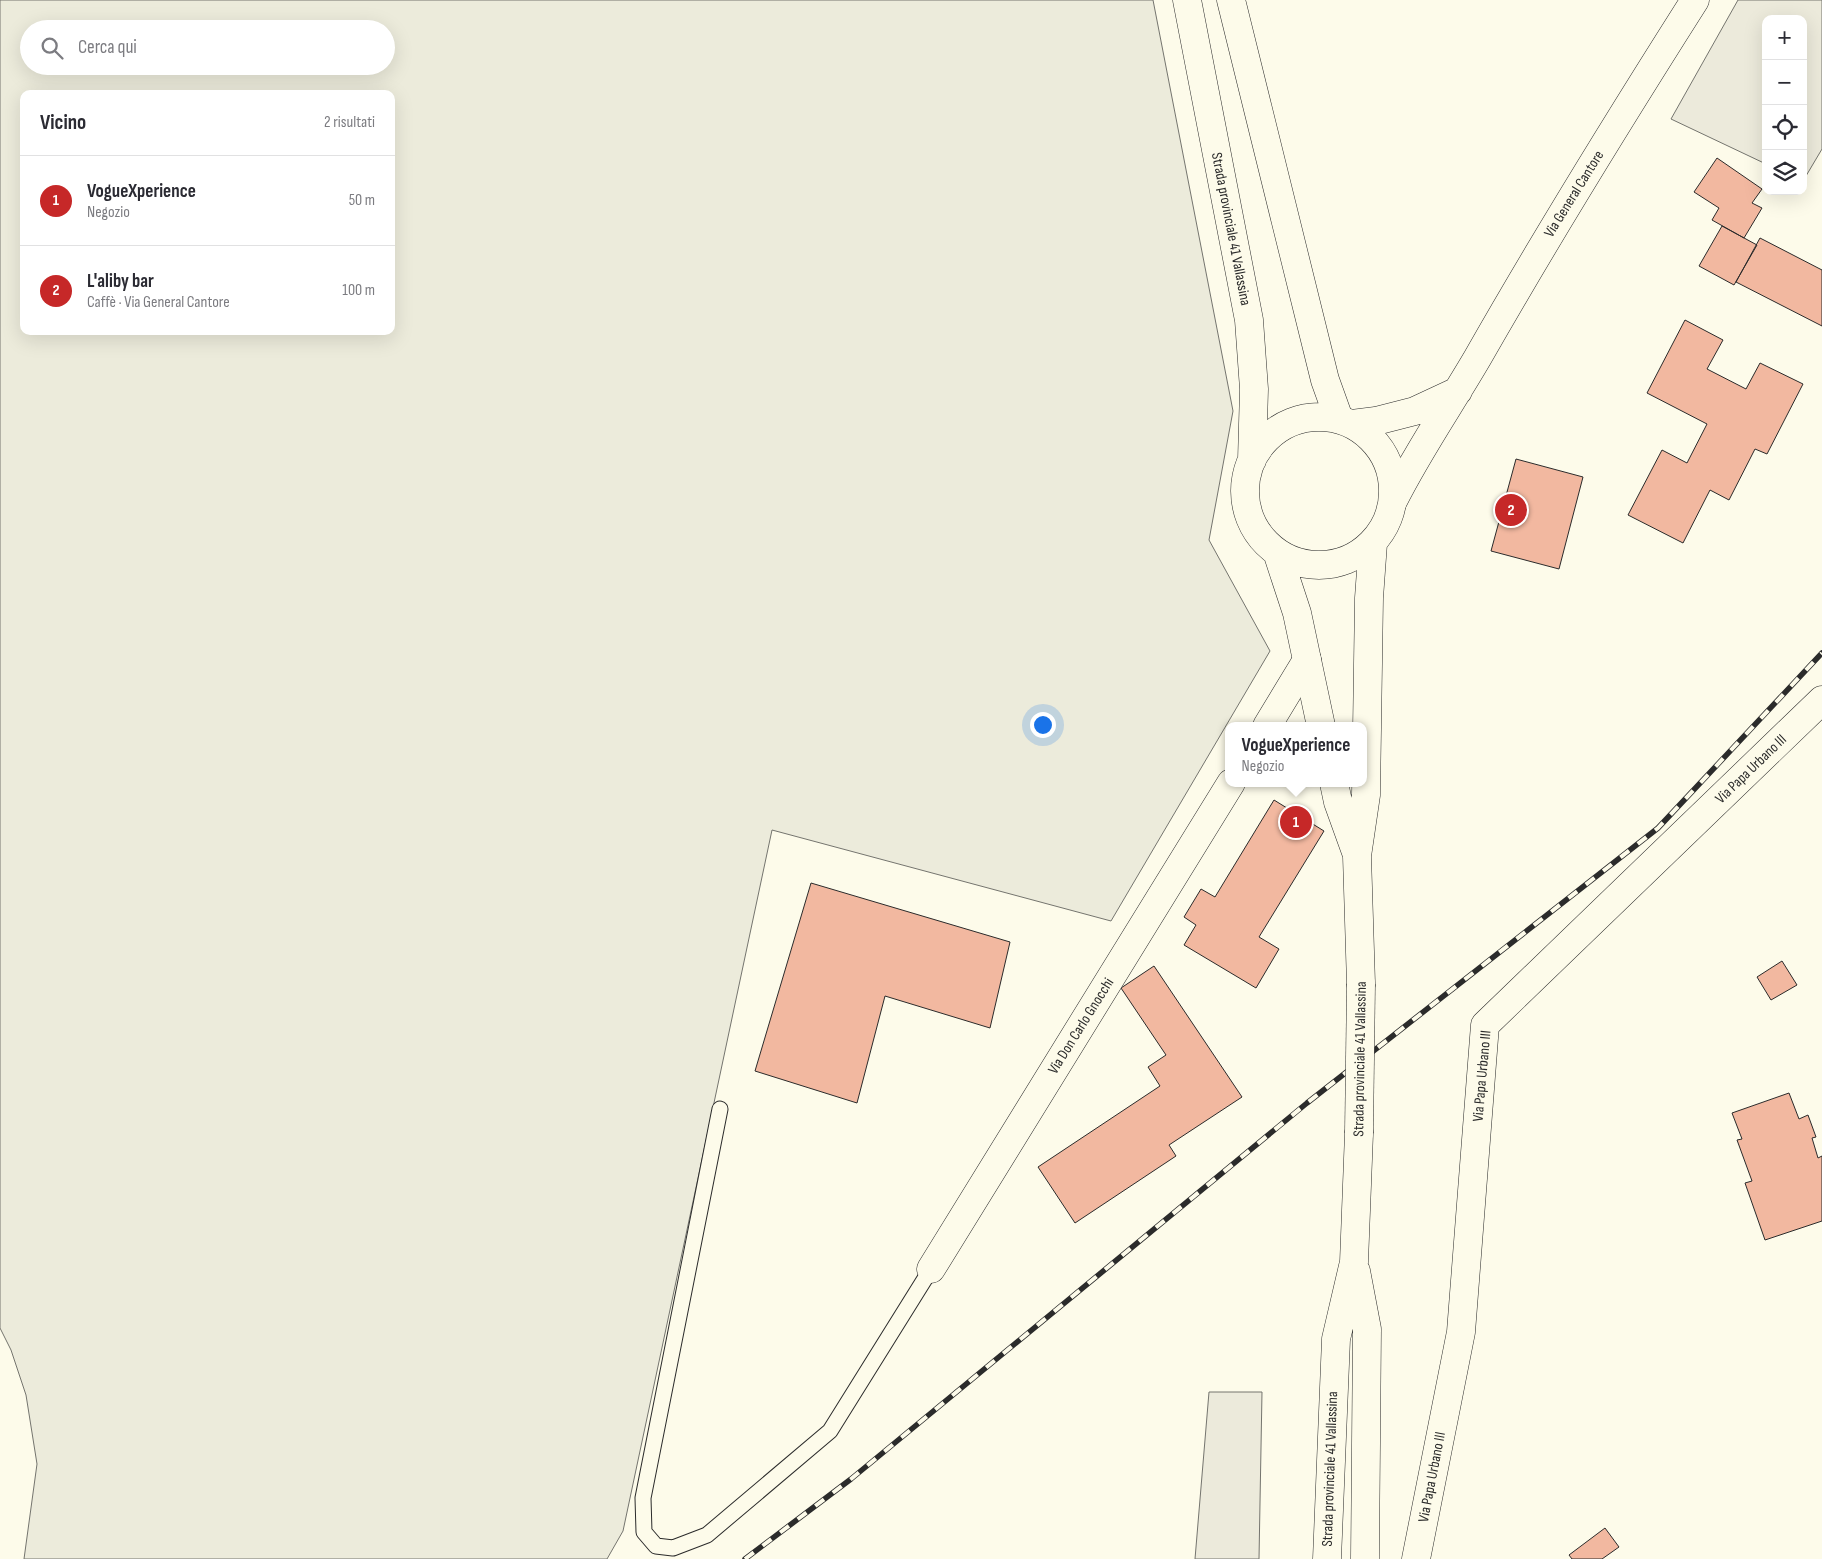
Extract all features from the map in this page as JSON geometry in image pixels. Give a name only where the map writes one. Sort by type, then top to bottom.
[{"type":"main road","name":"Strada provinciale 41 Vallassina","points":[[1187,0],[1249,320],[1254,390],[1252,460]]},
{"type":"main road","points":[[1231,0],[1325,380],[1345,421],[1373,439],[1384,454],[1393,478],[1394,501],[1388,522],[1373,543],[1343,562],[1328,564],[1311,566],[1278,555]]},
{"type":"main road","name":"Via General Cantore","points":[[1394,501],[1411,466],[1458,391],[1546,238],[1694,0]]},
{"type":"main road","points":[[1320,722],[1297,614],[1278,555],[1256,532],[1245,504],[1246,472],[1258,447],[1266,438],[1281,426],[1299,418],[1312,416],[1345,421],[1376,421],[1415,411],[1458,391]]},
{"type":"main road","name":"Strada provinciale 41 Vallassina","points":[[1367,730],[1369,598],[1373,543]]},
{"type":"main road","points":[[1269,722],[1307,660]]},
{"type":"main road","name":"Via Papa Urbano III","points":[[1416,1559],[1461,1332],[1485,1025],[1822,700]]},
{"type":"main road","name":"Via Don Carlo Gnocchi","points":[[931,1269],[1229,787]]},
{"type":"main road","name":"Strada provinciale 41 Vallassina","points":[[1335,787],[1338,802],[1357,856]]},
{"type":"main road","name":"Strada provinciale 41 Vallassina","points":[[1326,1559],[1336,1338],[1354,1262],[1359,1133],[1361,984],[1357,856],[1366,787]]},
{"type":"main road","name":"Strada provinciale 41 Vallassina","points":[[1354,1262],[1367,1328],[1364,1559]]},
{"type":"lane","points":[[720,1109],[644,1498],[644,1532],[656,1546],[673,1548],[707,1535],[830,1430],[931,1269]]},
{"type":"shaded area","points":[[0,0],[1153,0],[1233,411],[1209,540],[1270,651],[1228,722],[1225,722],[1225,727],[1111,921],[772,830],[623,1531],[607,1559],[24,1559],[37,1464],[26,1395],[11,1350],[0,1328]]},
{"type":"shaded area","points":[[1738,0],[1822,0],[1822,149],[1807,174],[1807,15],[1762,15],[1762,162],[1671,119]]},
{"type":"shaded area","points":[[1209,1392],[1262,1392],[1259,1559],[1195,1559]]},
{"type":"building","points":[[1717,158],[1762,189],[1752,203],[1762,208],[1744,238],[1712,220],[1719,208],[1694,192]]},
{"type":"building","points":[[1722,226],[1757,245],[1734,285],[1699,266]]},
{"type":"building","points":[[1760,238],[1822,270],[1822,326],[1736,282]]},
{"type":"building","points":[[1685,320],[1723,340],[1707,369],[1746,389],[1760,363],[1803,384],[1767,454],[1755,449],[1729,500],[1710,490],[1683,543],[1628,515],[1662,450],[1687,463],[1707,424],[1647,393]]},
{"type":"building","points":[[1516,459],[1583,477],[1559,569],[1491,551]]},
{"type":"building","points":[[1274,800],[1324,831],[1259,937],[1279,949],[1256,988],[1184,945],[1196,925],[1184,917],[1201,889],[1215,897]]},
{"type":"building","points":[[811,883],[1010,942],[990,1028],[885,996],[857,1103],[755,1071]]},
{"type":"building","points":[[1782,961],[1797,985],[1771,1000],[1757,977]]},
{"type":"building","points":[[1154,966],[1242,1097],[1169,1145],[1176,1156],[1075,1223],[1038,1167],[1160,1086],[1148,1067],[1166,1055],[1121,988]]},
{"type":"building","points":[[1789,1093],[1799,1119],[1808,1115],[1816,1137],[1812,1138],[1818,1158],[1822,1156],[1822,1221],[1765,1240],[1745,1183],[1752,1181],[1737,1140],[1742,1139],[1732,1113]]},
{"type":"building","points":[[1605,1528],[1619,1547],[1602,1559],[1572,1559],[1569,1555]]},
{"type":"railway","points":[[745,1559],[851,1479],[1307,1103],[1658,828],[1822,653]]},
{"type":"place","name":"L'aliby bar","points":[[1511,510]]},
{"type":"place","name":"VogueXperience","points":[[1296,822]]}]
